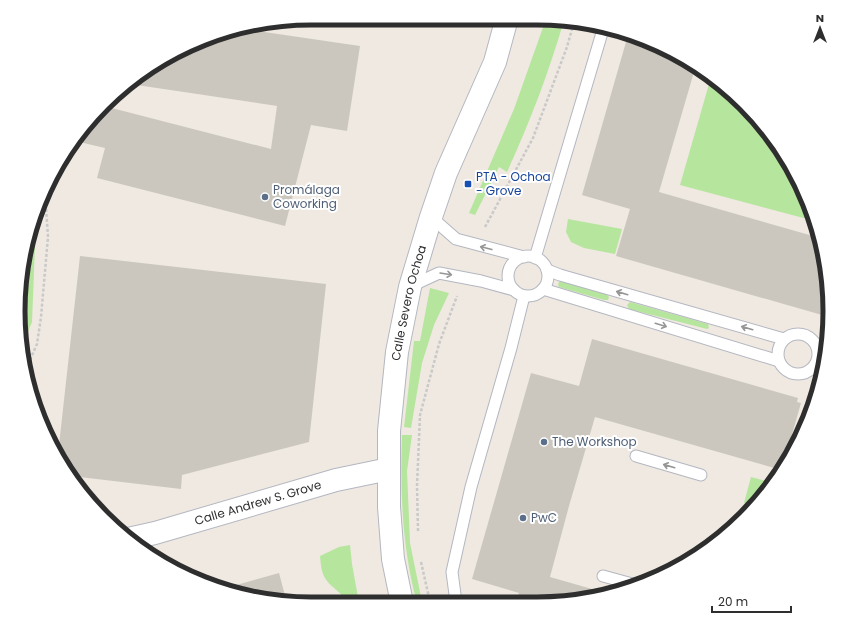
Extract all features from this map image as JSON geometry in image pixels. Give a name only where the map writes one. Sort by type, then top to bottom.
[{"type":"street","name":"Calle Severo Ochoa","points":[[401,597],[393,559],[389,507],[389,431],[397,352],[410,287],[431,217],[446,173],[495,62],[505,25]]},
{"type":"street","name":"Calle Andrew S. Grove","points":[[136,537],[336,480],[389,470]]},
{"type":"lane","points":[[530,258],[602,32]]},
{"type":"lane","points":[[410,287],[439,273],[464,277],[514,290],[524,296],[534,295],[543,289],[547,284],[547,270],[539,260],[456,239],[431,217]]},
{"type":"lane","points":[[514,290],[508,279],[509,270],[514,262],[530,258]]},
{"type":"lane","points":[[547,270],[784,339]]},
{"type":"lane","points":[[543,289],[779,361]]},
{"type":"lane","points":[[455,597],[452,572],[453,565],[471,487],[511,348],[524,296]]},
{"type":"lane","points":[[800,334],[809,336],[815,342],[818,350],[818,359],[808,372],[800,374],[791,373],[784,368],[779,361],[778,353],[784,339],[792,335],[800,334]]},
{"type":"lane","points":[[636,456],[701,475]]},
{"type":"lane","points":[[603,576],[627,583]]},
{"type":"path","points":[[475,245],[533,138],[567,47],[573,27]]},
{"type":"path","points":[[29,361],[36,344],[41,317],[48,236],[46,205]]},
{"type":"path","points":[[418,533],[417,486],[420,415],[439,344],[464,277]]},
{"type":"path","points":[[420,556],[429,597]]},
{"type":"green space","points":[[544,25],[562,26],[531,116],[507,172],[499,167],[475,215],[469,213],[514,109]]},
{"type":"green space","points":[[709,83],[726,96],[752,122],[775,152],[794,185],[808,219],[680,185]]},
{"type":"green space","points":[[568,219],[622,229],[615,254],[584,248],[571,242],[566,232]]},
{"type":"green space","points":[[35,235],[32,322],[26,336],[25,311],[27,274]]},
{"type":"green space","points":[[559,282],[606,294],[609,297],[608,300],[559,287]]},
{"type":"green space","points":[[430,288],[449,293],[434,325],[422,363],[411,428],[404,427],[414,341],[420,341]]},
{"type":"green space","points":[[630,302],[708,324],[709,328],[707,329],[629,309],[627,305]]},
{"type":"green space","points":[[402,435],[412,435],[407,471],[410,543],[421,597],[416,597],[408,561],[403,519],[401,477]]},
{"type":"green space","points":[[751,477],[767,481],[748,504],[744,503]]},
{"type":"green space","points":[[350,545],[358,597],[343,597],[329,584],[322,572],[320,556],[339,547]]},
{"type":"building","points":[[253,30],[360,46],[347,131],[311,125],[285,226],[97,178],[105,148],[80,142],[96,122],[110,108],[271,149],[277,106],[136,85],[152,73],[185,54],[219,40]]},
{"type":"building","points":[[627,39],[663,54],[694,72],[659,192],[813,236],[821,274],[822,315],[616,256],[630,209],[582,195]]},
{"type":"building","points":[[80,256],[326,284],[309,442],[182,475],[181,489],[78,477],[59,446]]},
{"type":"building","points":[[592,339],[798,398],[797,402],[801,403],[788,448],[776,468],[595,417],[550,577],[598,591],[574,595],[518,597],[519,593],[472,579],[531,373],[579,386]]},
{"type":"building","points":[[279,573],[285,596],[255,592],[233,586]]},
{"type":"place","name":"PTA - Ochoa - Grove","points":[[468,184]]},
{"type":"place","name":"Promálaga Coworking","points":[[265,197]]},
{"type":"place","name":"The Workshop","points":[[544,442]]},
{"type":"place","name":"PwC","points":[[523,518]]}]
